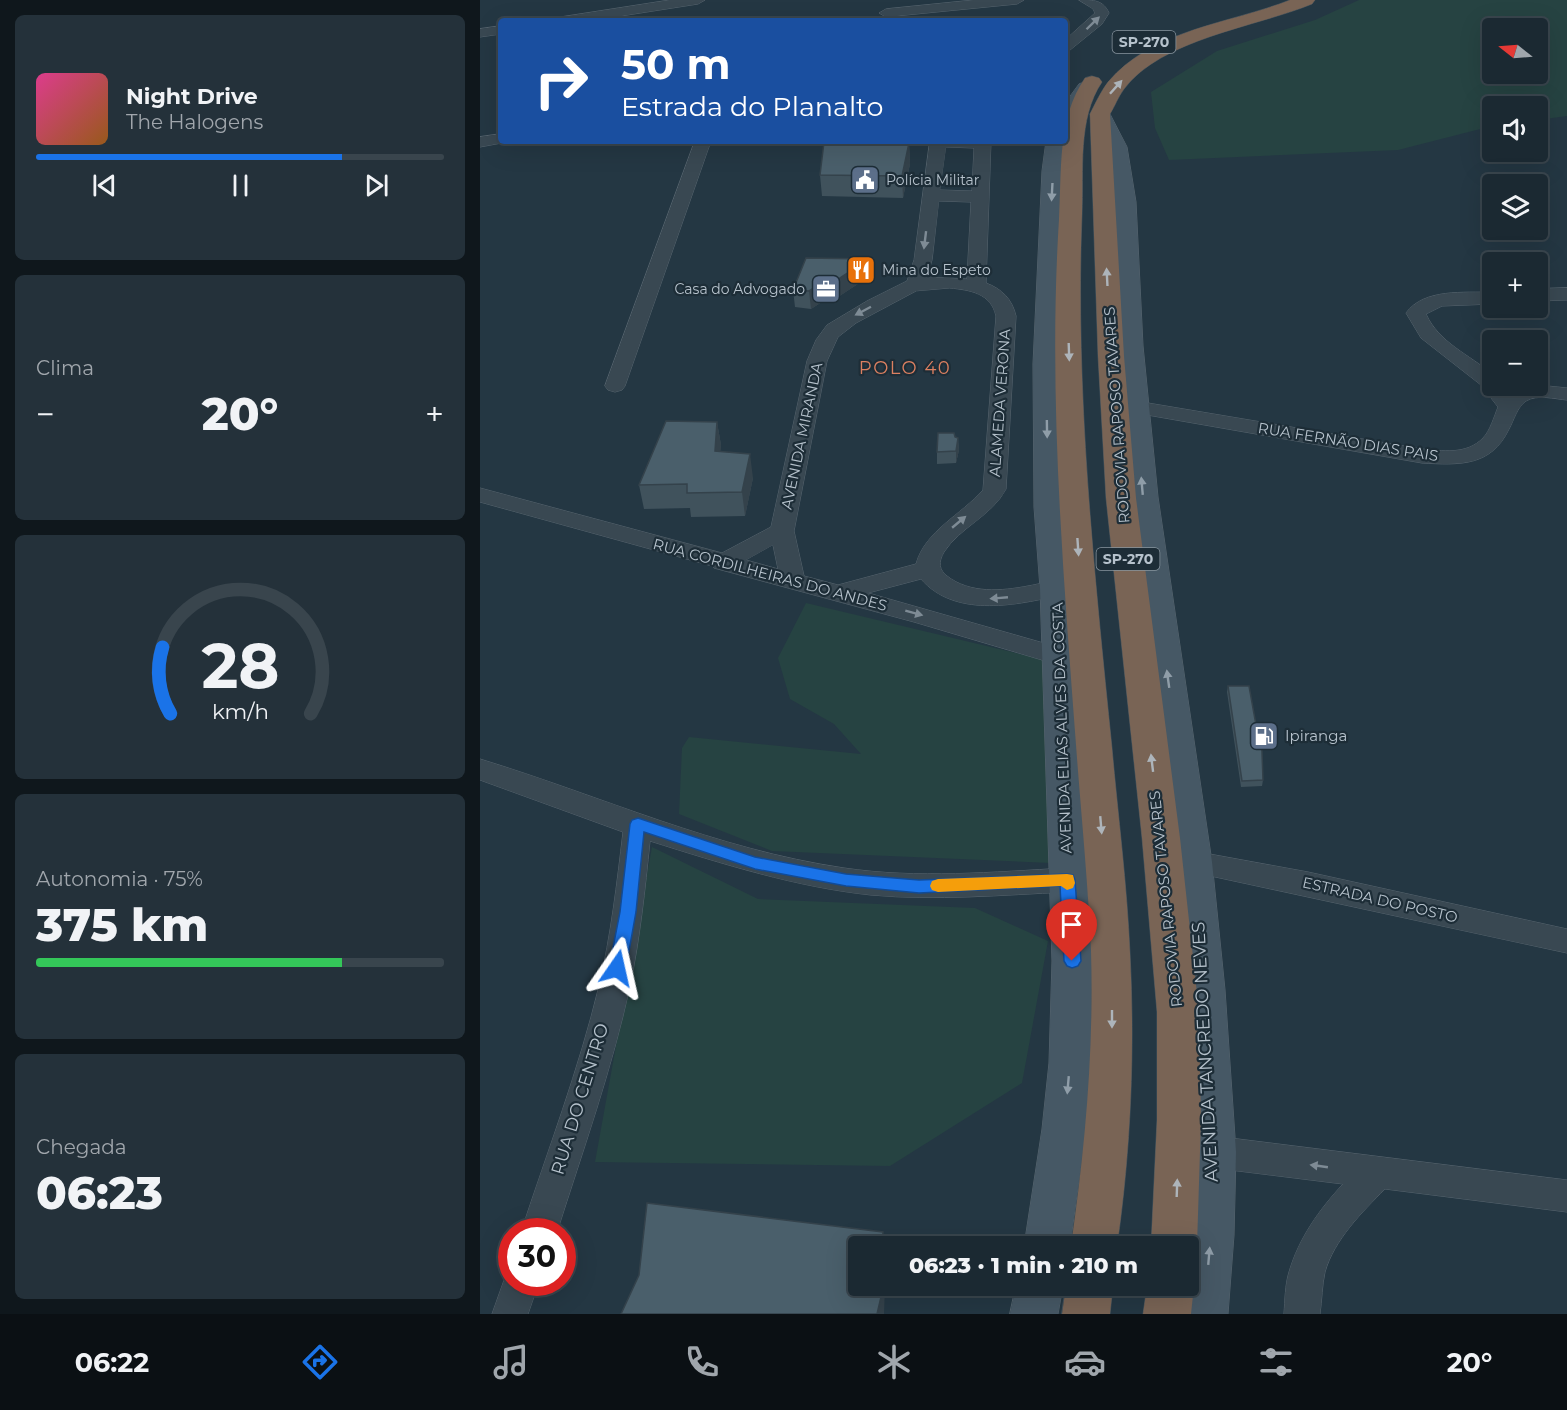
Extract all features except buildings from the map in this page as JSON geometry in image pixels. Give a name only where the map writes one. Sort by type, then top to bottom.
[{"type":"highway","name":"SP-270","points":[[1095,1236],[1107,1143],[1112,1019],[1105,870],[1075,517],[1068,278],[1077,123],[1093,101],[1110,63],[1163,33],[1271,0]]},
{"type":"highway","name":"SP-270","points":[[1093,101],[1106,99],[1115,86],[1153,54],[1192,37],[1306,0]]},
{"type":"highway","name":"RODOVIA RAPOSO TAVARES","points":[[1093,101],[1121,498],[1161,838],[1178,1012],[1179,1120],[1174,1236]]},
{"type":"highway","points":[[1086,1314],[1089,1296]]},
{"type":"highway","points":[[1167,1314],[1169,1296]]},
{"type":"main road","points":[[1068,115],[1093,101]]},
{"type":"main road","name":"AVENIDA TANCREDO NEVES","points":[[1093,101],[1116,147],[1125,202],[1130,346],[1143,497],[1193,862],[1214,1152],[1211,1235],[1204,1314]]},
{"type":"main road","name":"AVENIDA ELIAS ALVES DA COSTA","points":[[1048,1236],[1064,1129],[1070,1063],[1072,961],[1056,588],[1049,507],[1046,364],[1049,244],[1057,144]]},
{"type":"main road","points":[[1034,1314],[1038,1296]]},
{"type":"street","points":[[581,18],[698,0]]},
{"type":"street","points":[[873,0],[889,17],[1017,0]]},
{"type":"street","points":[[1068,45],[1097,21],[1102,13],[1099,6],[1086,0]]},
{"type":"street","points":[[480,33],[498,30]]},
{"type":"street","points":[[480,142],[498,139]]},
{"type":"street","points":[[615,386],[702,144]]},
{"type":"street","points":[[938,144],[922,260],[915,284],[976,285],[983,144]]},
{"type":"street","points":[[931,195],[980,197]]},
{"type":"street","name":"AVENIDA MIRANDA","points":[[793,581],[782,531],[817,361],[823,343],[835,328],[852,317],[915,284]]},
{"type":"street","name":"ALAMEDA VERONA","points":[[928,570],[932,552],[939,542],[952,528],[981,507],[995,489],[1006,316],[1002,303],[991,292],[976,285]]},
{"type":"street","points":[[1548,295],[1567,294]]},
{"type":"street","points":[[1482,299],[1443,301],[1423,305],[1416,313],[1420,324],[1440,344],[1488,381],[1509,407],[1519,396],[1537,391],[1567,394]]},
{"type":"street","name":"RUA FERNÃO DIAS PAIS","points":[[1136,407],[1422,456],[1452,458],[1474,454],[1492,442],[1509,407]]},
{"type":"street","name":"RUA CORDILHEIRAS DO ANDES","points":[[480,495],[722,563],[838,592],[1059,656]]},
{"type":"street","name":"AVENIDA MIRANDA","points":[[722,563],[782,531]]},
{"type":"street","points":[[838,592],[928,570],[939,584],[961,595],[986,599],[1013,597],[1056,588]]},
{"type":"street","points":[[480,769],[755,863],[846,880],[919,886],[1067,880]]},
{"type":"street","name":"RUA DO CENTRO","points":[[543,1218],[614,987],[628,912],[638,824]]},
{"type":"street","name":"ESTRADA DO POSTO","points":[[1193,862],[1308,884],[1567,942]]},
{"type":"street","points":[[1214,1152],[1567,1196]]},
{"type":"street","points":[[1302,1314],[1307,1272],[1323,1235],[1346,1204],[1377,1174]]},
{"type":"street","points":[[510,1314],[516,1296]]},
{"type":"green space","points":[[1359,0],[1567,0],[1567,116],[1548,119],[1548,96],[1482,96],[1482,129],[1398,150],[1169,160],[1155,128],[1151,92],[1217,51],[1315,20]]},
{"type":"green space","points":[[806,603],[1045,660],[1051,863],[772,851],[679,814],[682,748],[689,737],[861,754],[834,724],[790,699],[778,658]]},
{"type":"green space","points":[[652,847],[758,899],[975,908],[1048,941],[1022,1083],[890,1166],[595,1162]]},
{"type":"slow traffic","points":[[938,886],[1067,880],[1067,883]]},
{"type":"place","name":"Polícia Militar","points":[[865,180]]},
{"type":"place","name":"Mina do Espeto","points":[[861,270]]},
{"type":"place","name":"Casa do Advogado","points":[[826,289]]},
{"type":"place","name":"Ipiranga","points":[[1264,736]]},
{"type":"district","name":"POLO 40","points":[[905,368]]},
{"type":"route","points":[[617,968],[628,912],[638,824],[755,863],[846,880],[919,886],[1067,880],[1072,961]]}]
